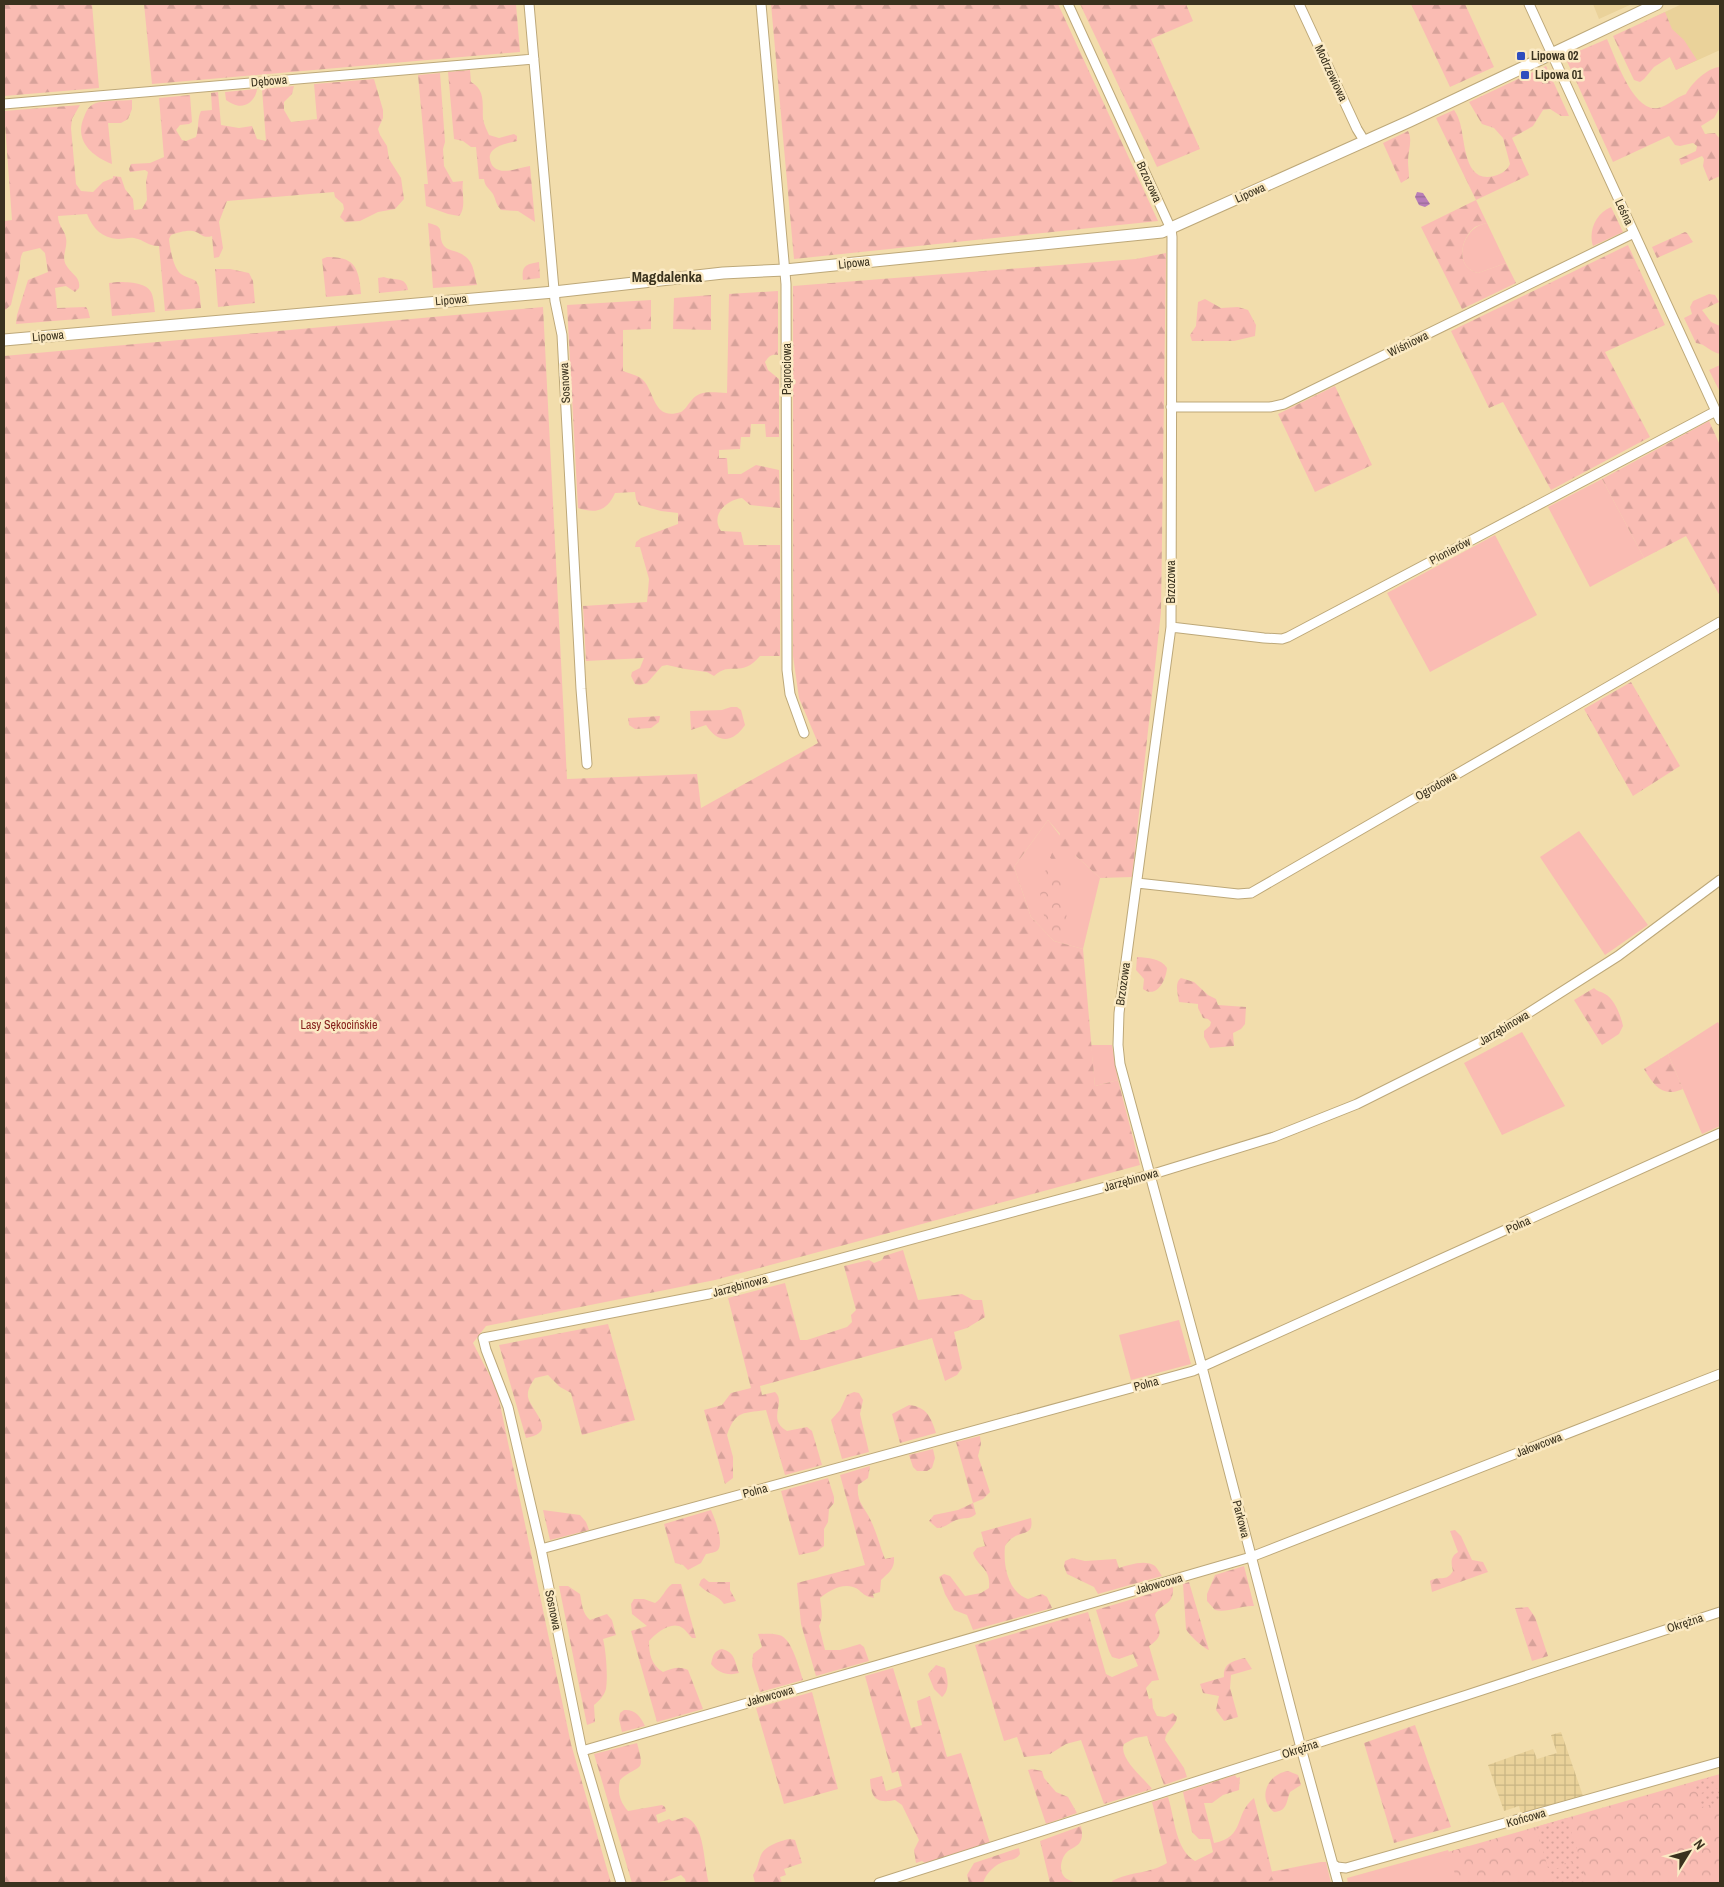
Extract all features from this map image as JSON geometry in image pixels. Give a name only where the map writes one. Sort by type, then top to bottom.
[{"type":"street","name":"Sosnowa","points":[[529,4],[554,292],[562,335],[581,689],[587,764]]},
{"type":"street","name":"Paprociowa","points":[[761,4],[785,270],[787,670],[790,694],[804,733]]},
{"type":"street","name":"Brzozowa","points":[[1068,4],[1171,229],[1173,260],[1171,628],[1119,1013],[1118,1045],[1122,1072],[1150,1175]]},
{"type":"street","name":"Modrzewiowa","points":[[1299,4],[1357,129],[1365,142]]},
{"type":"street","name":"Leśna","points":[[1529,4],[1720,420]]},
{"type":"street","name":"Lipowa","points":[[4,340],[554,292],[723,273],[785,270],[1153,234],[1171,229],[1365,142],[1657,4]]},
{"type":"street","name":"Dębowa","points":[[4,104],[534,59]]},
{"type":"street","name":"Wiśniowa","points":[[1171,407],[1270,407],[1284,404],[1634,234]]},
{"type":"street","name":"Pionierów","points":[[1171,628],[1264,638],[1285,638],[1716,411]]},
{"type":"street","name":"Ogrodowa","points":[[1137,883],[1238,894],[1251,893],[1720,622]]},
{"type":"street","name":"Jarzębinowa","points":[[483,1338],[709,1294],[1150,1175],[1274,1137],[1358,1104],[1489,1038],[1618,956],[1720,880]]},
{"type":"street","name":"Polna","points":[[541,1549],[1202,1367],[1720,1133]]},
{"type":"street","name":"Parkowa","points":[[1150,1175],[1338,1883]]},
{"type":"street","name":"Sosnowa","points":[[483,1338],[508,1407],[541,1549],[582,1751],[621,1883]]},
{"type":"street","name":"Jałowcowa","points":[[582,1751],[1251,1557],[1720,1374]]},
{"type":"street","name":"Okrężna","points":[[879,1883],[1720,1612]]},
{"type":"street","name":"Końcowa","points":[[1333,1864],[1337,1867],[1346,1868],[1720,1762]]},
{"type":"shaded area","points":[[1593,4],[1632,4],[1599,19]]},
{"type":"shaded area","points":[[1682,4],[1720,4],[1720,50],[1676,70],[1652,18]]},
{"type":"shaded area","points":[[1417,192],[1423,193],[1430,204],[1425,207],[1419,205],[1415,197]]},
{"type":"shaded area","points":[[1561,1732],[1583,1796],[1521,1814],[1519,1806],[1504,1811],[1488,1765],[1533,1749],[1537,1759],[1557,1753],[1551,1735]]},
{"type":"green space","points":[[4,4],[92,4],[99,88],[4,96]]},
{"type":"green space","points":[[144,4],[516,4],[520,52],[152,84]]},
{"type":"green space","points":[[771,4],[1058,4],[1158,221],[794,259]]},
{"type":"green space","points":[[1080,4],[1186,4],[1193,21],[1151,39],[1200,149],[1157,167]]},
{"type":"green space","points":[[1411,4],[1465,4],[1494,67],[1450,87]]},
{"type":"green space","points":[[1665,12],[1672,29],[1684,40],[1697,60],[1676,70],[1670,57],[1654,67],[1640,82],[1634,80],[1613,36]]},
{"type":"green space","points":[[1607,39],[1626,82],[1641,102],[1649,107],[1662,107],[1686,94],[1700,77],[1710,70],[1720,67],[1720,107],[1714,118],[1701,126],[1705,134],[1715,133],[1720,139],[1720,176],[1709,181],[1703,166],[1704,159],[1702,156],[1681,165],[1679,159],[1696,151],[1697,146],[1693,143],[1680,146],[1675,145],[1669,136],[1613,162],[1565,57]]},
{"type":"green space","points":[[1546,66],[1569,116],[1561,116],[1550,109],[1543,110],[1533,126],[1512,138],[1529,175],[1476,200],[1436,118],[1454,110],[1459,119],[1467,158],[1471,167],[1476,173],[1484,177],[1499,174],[1510,164],[1503,138],[1494,128],[1482,124],[1469,102]]},
{"type":"green space","points":[[470,70],[471,82],[476,85],[481,94],[483,119],[489,135],[499,138],[514,134],[517,136],[517,141],[498,147],[491,153],[492,165],[496,169],[503,171],[530,166],[535,222],[518,211],[501,210],[493,194],[486,186],[484,179],[479,179],[476,147],[471,147],[463,141],[454,139],[448,72]]},
{"type":"green space","points":[[440,73],[445,142],[443,149],[444,166],[453,182],[463,181],[463,208],[459,216],[426,206],[424,184],[428,184],[418,75]]},
{"type":"green space","points":[[374,79],[383,110],[383,118],[378,129],[387,146],[389,159],[401,178],[404,199],[395,209],[378,212],[360,221],[345,222],[340,217],[344,209],[343,204],[335,197],[334,192],[227,201],[219,222],[223,248],[219,257],[214,258],[212,236],[204,236],[190,231],[171,235],[169,239],[174,263],[181,274],[196,281],[199,287],[201,308],[165,311],[159,246],[134,238],[118,239],[107,237],[95,228],[87,214],[58,216],[66,238],[65,262],[79,281],[79,288],[75,292],[66,286],[55,288],[57,308],[86,307],[90,318],[16,324],[28,280],[48,272],[45,253],[40,248],[23,252],[11,305],[4,311],[4,221],[12,220],[4,111],[80,105],[72,119],[71,128],[76,184],[81,191],[93,192],[103,182],[113,178],[113,176],[121,177],[125,189],[133,199],[134,210],[142,209],[147,200],[146,182],[148,172],[145,170],[130,172],[131,164],[150,163],[164,157],[159,98],[190,95],[192,122],[180,125],[176,130],[182,140],[186,141],[196,137],[201,111],[212,110],[211,93],[218,92],[221,125],[239,128],[252,126],[257,139],[266,141],[262,89],[294,86],[292,94],[284,102],[284,110],[291,122],[317,119],[314,84]]},
{"type":"green space","points":[[257,89],[255,97],[246,105],[237,106],[226,100],[225,92]]},
{"type":"green space","points":[[132,100],[132,109],[128,119],[121,123],[108,123],[112,164],[104,161],[91,152],[83,140],[81,125],[87,110],[96,103]]},
{"type":"green space","points":[[1408,131],[1410,142],[1409,178],[1401,183],[1383,143]]},
{"type":"green space","points":[[1476,200],[1487,223],[1475,227],[1466,238],[1462,252],[1463,259],[1471,270],[1478,273],[1506,263],[1516,283],[1462,309],[1421,227]]},
{"type":"green space","points":[[1611,207],[1623,232],[1593,246],[1592,234],[1594,223],[1601,214]]},
{"type":"green space","points":[[428,223],[440,229],[442,242],[445,247],[460,253],[469,260],[477,285],[433,288]]},
{"type":"green space","points":[[1487,223],[1506,263],[1478,273],[1466,265],[1463,259],[1463,245],[1475,228]]},
{"type":"green space","points":[[1685,232],[1693,242],[1657,258],[1652,247]]},
{"type":"green space","points":[[1628,245],[1665,325],[1605,352],[1650,437],[1551,490],[1503,402],[1489,408],[1451,331]]},
{"type":"green space","name":"Lasy Sękocińskie","points":[[1166,253],[1161,612],[1132,877],[1100,878],[1075,855],[1060,865],[1050,858],[1060,834],[1048,820],[1014,867],[1031,917],[1054,941],[1083,949],[1095,1086],[1118,1080],[1140,1165],[715,1280],[486,1326],[473,1343],[497,1390],[571,1744],[611,1883],[4,1883],[4,356],[543,307],[567,779],[697,774],[701,808],[818,743],[799,698],[793,656],[793,286],[1136,259]]},
{"type":"green space","points":[[327,257],[344,259],[354,266],[359,278],[361,294],[326,297],[322,259]]},
{"type":"green space","points":[[539,262],[540,278],[523,280],[525,266]]},
{"type":"green space","points":[[215,269],[230,269],[249,273],[253,281],[255,303],[218,307]]},
{"type":"green space","points":[[384,277],[402,281],[408,290],[379,293],[378,278]]},
{"type":"green space","points":[[109,283],[136,283],[145,286],[153,297],[155,312],[112,316]]},
{"type":"green space","points":[[778,291],[778,355],[770,356],[765,362],[768,370],[779,379],[779,437],[766,437],[765,424],[751,424],[750,437],[741,437],[740,449],[719,450],[719,458],[727,458],[728,474],[741,474],[756,465],[779,470],[780,508],[750,505],[742,498],[736,499],[721,509],[717,519],[721,531],[741,532],[744,545],[780,545],[780,656],[760,656],[747,667],[726,669],[714,676],[707,672],[667,665],[662,666],[647,683],[635,684],[631,676],[632,672],[640,668],[644,658],[586,661],[583,606],[647,602],[649,579],[640,547],[635,547],[636,542],[641,538],[678,524],[678,513],[639,505],[635,492],[615,493],[608,504],[600,510],[590,511],[578,508],[567,305],[651,300],[651,329],[623,330],[623,371],[642,379],[648,386],[660,410],[672,414],[681,412],[695,397],[703,393],[727,393],[729,294]]},
{"type":"green space","points":[[1709,294],[1715,295],[1719,302],[1702,310],[1711,322],[1720,326],[1720,354],[1696,343],[1684,318],[1692,314],[1690,307],[1693,301]]},
{"type":"green space","points":[[711,295],[711,330],[673,329],[674,298]]},
{"type":"green space","points":[[1205,299],[1221,308],[1238,307],[1248,310],[1256,325],[1255,336],[1234,341],[1192,341],[1190,335],[1196,326],[1198,302]]},
{"type":"green space","points":[[1720,365],[1720,392],[1709,370]]},
{"type":"green space","points":[[1335,386],[1372,465],[1315,492],[1278,414]]},
{"type":"green space","points":[[1709,421],[1720,445],[1720,596],[1686,536],[1644,558],[1602,479]]},
{"type":"green space","points":[[1602,479],[1644,558],[1590,587],[1548,507]]},
{"type":"green space","points":[[1495,535],[1537,615],[1430,672],[1387,593]]},
{"type":"green space","points":[[1631,682],[1680,766],[1633,796],[1584,709]]},
{"type":"green space","points":[[737,707],[741,710],[745,725],[731,738],[726,739],[715,736],[706,725],[691,730],[690,711],[722,710]]},
{"type":"green space","points":[[660,716],[659,722],[651,728],[635,729],[629,725],[628,718]]},
{"type":"green space","points":[[1048,820],[1075,855],[1100,878],[1083,949],[1054,941],[1031,917],[1014,867]]},
{"type":"green space","points":[[1579,831],[1648,925],[1605,955],[1540,857]]},
{"type":"green space","points":[[1046,870],[1053,870],[1060,876],[1069,931],[1047,934],[1038,880]]},
{"type":"green space","points":[[1137,957],[1158,960],[1167,968],[1163,983],[1153,992],[1143,989],[1144,979],[1136,970]]},
{"type":"green space","points":[[1181,978],[1194,982],[1208,995],[1216,999],[1218,1005],[1246,1007],[1245,1024],[1241,1029],[1233,1033],[1234,1046],[1210,1048],[1204,1037],[1204,1031],[1210,1026],[1211,1022],[1203,1018],[1198,1004],[1179,1002],[1177,986]]},
{"type":"green space","points":[[1594,988],[1611,999],[1619,1013],[1623,1026],[1619,1034],[1602,1045],[1574,1000]]},
{"type":"green space","points":[[1718,1022],[1720,1026],[1720,1126],[1702,1134],[1668,1054]]},
{"type":"green space","points":[[1522,1032],[1565,1106],[1502,1135],[1464,1063]]},
{"type":"green space","points":[[1091,1045],[1112,1045],[1118,1080],[1095,1086]]},
{"type":"green space","points":[[1668,1054],[1683,1089],[1670,1092],[1660,1089],[1644,1069]]},
{"type":"green space","points":[[903,1250],[918,1300],[962,1294],[973,1300],[982,1300],[985,1317],[967,1328],[954,1332],[962,1368],[957,1375],[945,1381],[932,1338],[760,1386],[762,1395],[775,1392],[778,1396],[777,1416],[781,1426],[787,1431],[807,1427],[812,1431],[822,1465],[785,1475],[766,1410],[746,1413],[737,1417],[727,1435],[733,1457],[733,1478],[725,1484],[704,1410],[722,1405],[731,1393],[751,1388],[728,1298],[785,1283],[800,1340],[807,1340],[847,1327],[852,1322],[851,1315],[856,1310],[844,1266],[869,1260],[874,1263],[882,1260],[884,1256]]},
{"type":"green space","points":[[1179,1320],[1191,1364],[1131,1380],[1119,1335]]},
{"type":"green space","points":[[608,1324],[635,1420],[582,1435],[571,1393],[560,1387],[548,1375],[535,1378],[529,1389],[528,1397],[542,1426],[541,1431],[536,1435],[526,1438],[499,1345]]},
{"type":"green space","points":[[854,1392],[859,1393],[863,1400],[860,1414],[869,1452],[842,1459],[831,1420],[840,1410],[847,1395]]},
{"type":"green space","points":[[909,1405],[920,1408],[927,1414],[936,1433],[900,1443],[892,1414]]},
{"type":"green space","points":[[980,1436],[981,1444],[978,1456],[990,1492],[983,1499],[973,1503],[956,1442]]},
{"type":"green space","points":[[933,1449],[935,1458],[932,1468],[927,1471],[917,1471],[913,1467],[909,1455]]},
{"type":"green space","points":[[870,1466],[868,1478],[858,1485],[858,1496],[869,1516],[885,1559],[894,1557],[894,1565],[881,1580],[880,1592],[873,1594],[874,1598],[866,1596],[856,1588],[844,1586],[835,1588],[820,1598],[822,1616],[819,1626],[825,1650],[840,1650],[860,1644],[864,1647],[869,1661],[816,1676],[801,1624],[797,1583],[865,1565],[840,1475]]},
{"type":"green space","points":[[828,1478],[834,1503],[829,1509],[828,1522],[824,1529],[824,1546],[817,1551],[799,1555],[781,1491]]},
{"type":"green space","points":[[973,1503],[976,1514],[971,1517],[956,1520],[940,1528],[937,1528],[929,1521],[934,1515],[958,1510]]},
{"type":"green space","points":[[543,1510],[580,1515],[586,1522],[589,1530],[550,1540]]},
{"type":"green space","points":[[711,1510],[718,1530],[720,1546],[717,1551],[706,1554],[701,1563],[688,1570],[683,1565],[675,1563],[664,1524]]},
{"type":"green space","points":[[1031,1518],[1030,1530],[1013,1538],[1005,1546],[1006,1570],[1011,1584],[1021,1596],[1028,1599],[1042,1594],[1047,1597],[1052,1608],[973,1630],[967,1615],[954,1610],[945,1594],[939,1577],[944,1574],[950,1576],[965,1596],[981,1593],[989,1588],[988,1576],[973,1553],[977,1548],[985,1546],[981,1532]]},
{"type":"green space","points":[[1455,1530],[1461,1536],[1472,1560],[1483,1562],[1488,1572],[1432,1592],[1430,1581],[1448,1577],[1453,1571],[1452,1560],[1458,1552],[1450,1531]]},
{"type":"green space","points":[[1072,1558],[1085,1561],[1116,1559],[1119,1568],[1137,1563],[1147,1563],[1155,1566],[1162,1576],[1098,1594],[1094,1587],[1067,1574],[1064,1566],[1065,1561]]},
{"type":"green space","points":[[1244,1566],[1254,1606],[1220,1611],[1215,1610],[1207,1601],[1207,1594],[1215,1575]]},
{"type":"green space","points":[[704,1578],[709,1582],[730,1582],[730,1590],[736,1601],[724,1604],[719,1598],[699,1585]]},
{"type":"green space","points":[[1189,1582],[1209,1650],[1196,1641],[1186,1629],[1183,1584]]},
{"type":"green space","points":[[672,1584],[681,1584],[696,1638],[692,1638],[680,1626],[670,1626],[656,1634],[649,1641],[650,1655],[653,1663],[663,1672],[676,1668],[688,1670],[703,1709],[657,1722],[631,1631],[647,1626],[632,1614],[631,1604],[634,1599],[644,1599],[655,1603]]},
{"type":"green space","points":[[559,1586],[568,1586],[580,1594],[584,1611],[590,1620],[607,1614],[612,1620],[616,1635],[603,1639],[607,1677],[606,1689],[594,1705],[595,1722],[587,1725]]},
{"type":"green space","points":[[1173,1587],[1171,1598],[1155,1615],[1160,1632],[1157,1639],[1149,1646],[1159,1680],[1152,1681],[1146,1688],[1149,1699],[1152,1698],[1153,1708],[1157,1716],[1165,1717],[1173,1713],[1177,1717],[1165,1740],[1184,1768],[1187,1777],[1164,1785],[1147,1736],[1135,1738],[1124,1744],[1123,1750],[1133,1768],[1152,1789],[1104,1804],[1081,1740],[1066,1744],[1050,1754],[1024,1757],[1017,1737],[1004,1741],[975,1645],[1088,1612],[1106,1674],[1112,1677],[1138,1666],[1133,1654],[1119,1659],[1112,1657],[1096,1610]]},
{"type":"green space","points":[[1528,1607],[1535,1617],[1548,1656],[1532,1661],[1515,1608]]},
{"type":"green space","points":[[758,1634],[774,1634],[784,1637],[791,1647],[803,1680],[760,1692],[752,1666],[753,1654],[762,1647]]},
{"type":"green space","points":[[722,1649],[730,1652],[739,1673],[724,1673],[717,1670],[711,1664],[714,1654]]},
{"type":"green space","points":[[1245,1658],[1252,1669],[1231,1675],[1230,1688],[1238,1717],[1224,1721],[1216,1710],[1219,1696],[1203,1693],[1200,1684],[1224,1677],[1225,1669],[1230,1663]]},
{"type":"green space","points":[[936,1665],[945,1668],[947,1676],[948,1684],[942,1697],[934,1689],[928,1674]]},
{"type":"green space","points":[[893,1668],[911,1728],[922,1725],[917,1701],[930,1696],[947,1757],[961,1753],[990,1843],[925,1863],[922,1861],[916,1863],[914,1850],[919,1840],[902,1805],[895,1800],[879,1800],[873,1795],[870,1779],[882,1776],[886,1791],[902,1786],[898,1771],[892,1773],[865,1676]]},
{"type":"green space","points":[[812,1692],[838,1789],[784,1804],[756,1708]]},
{"type":"green space","points":[[624,1710],[637,1714],[645,1726],[622,1732],[619,1719],[620,1713]]},
{"type":"green space","points":[[1415,1725],[1451,1827],[1394,1843],[1364,1743]]},
{"type":"green space","points":[[637,1743],[641,1764],[620,1780],[619,1793],[623,1804],[628,1811],[662,1805],[666,1811],[656,1815],[658,1823],[669,1819],[672,1821],[685,1817],[692,1821],[697,1828],[703,1846],[709,1883],[686,1883],[681,1875],[669,1880],[652,1883],[632,1883],[594,1754]]},
{"type":"green space","points":[[1028,1770],[1042,1771],[1044,1778],[1056,1792],[1068,1797],[1077,1813],[1046,1824]]},
{"type":"green space","points":[[1288,1771],[1298,1775],[1301,1785],[1290,1792],[1284,1808],[1274,1812],[1266,1801],[1265,1794],[1267,1788],[1275,1777]]},
{"type":"green space","points":[[1720,1774],[1720,1883],[1458,1883],[1448,1852]]},
{"type":"green space","points":[[1235,1775],[1237,1778],[1240,1777],[1239,1790],[1223,1795],[1212,1803],[1204,1803],[1214,1843],[1231,1836],[1243,1811],[1254,1798],[1272,1872],[1294,1868],[1293,1876],[1259,1883],[1113,1883],[1112,1881],[1119,1878],[1154,1869],[1167,1863],[1152,1802],[1168,1797],[1177,1833],[1188,1856],[1195,1861],[1213,1852],[1210,1839],[1199,1839],[1192,1832],[1183,1792]]},
{"type":"green space","points":[[1714,1776],[1717,1786],[1697,1792],[1694,1782]]},
{"type":"green space","points":[[1717,1788],[1720,1802],[1702,1807],[1698,1794]]},
{"type":"green space","points":[[1567,1818],[1580,1859],[1548,1868],[1536,1827]]},
{"type":"green space","points":[[1081,1826],[1082,1836],[1080,1842],[1068,1851],[1061,1865],[1064,1876],[1068,1880],[1078,1883],[1050,1883],[1040,1841]]},
{"type":"green space","points":[[790,1839],[795,1840],[802,1863],[784,1869],[786,1875],[780,1877],[782,1883],[755,1883],[753,1875],[764,1850],[774,1844]]},
{"type":"green space","points":[[1468,1846],[1480,1883],[1348,1883],[1347,1878]]},
{"type":"green space","points":[[1019,1848],[1020,1854],[1018,1856],[1002,1862],[991,1869],[983,1883],[969,1883],[967,1875],[974,1863]]},
{"type":"green space","points":[[1580,1861],[1587,1883],[1553,1883],[1549,1871]]},
{"type":"green space","points":[[1321,1862],[1326,1862],[1331,1883],[1213,1883]]},
{"type":"place","name":"Lipowa 02","points":[[1521,56]]},
{"type":"place","name":"Lipowa 01","points":[[1525,75]]},
{"type":"district","name":"Magdalenka","points":[[667,277]]}]
